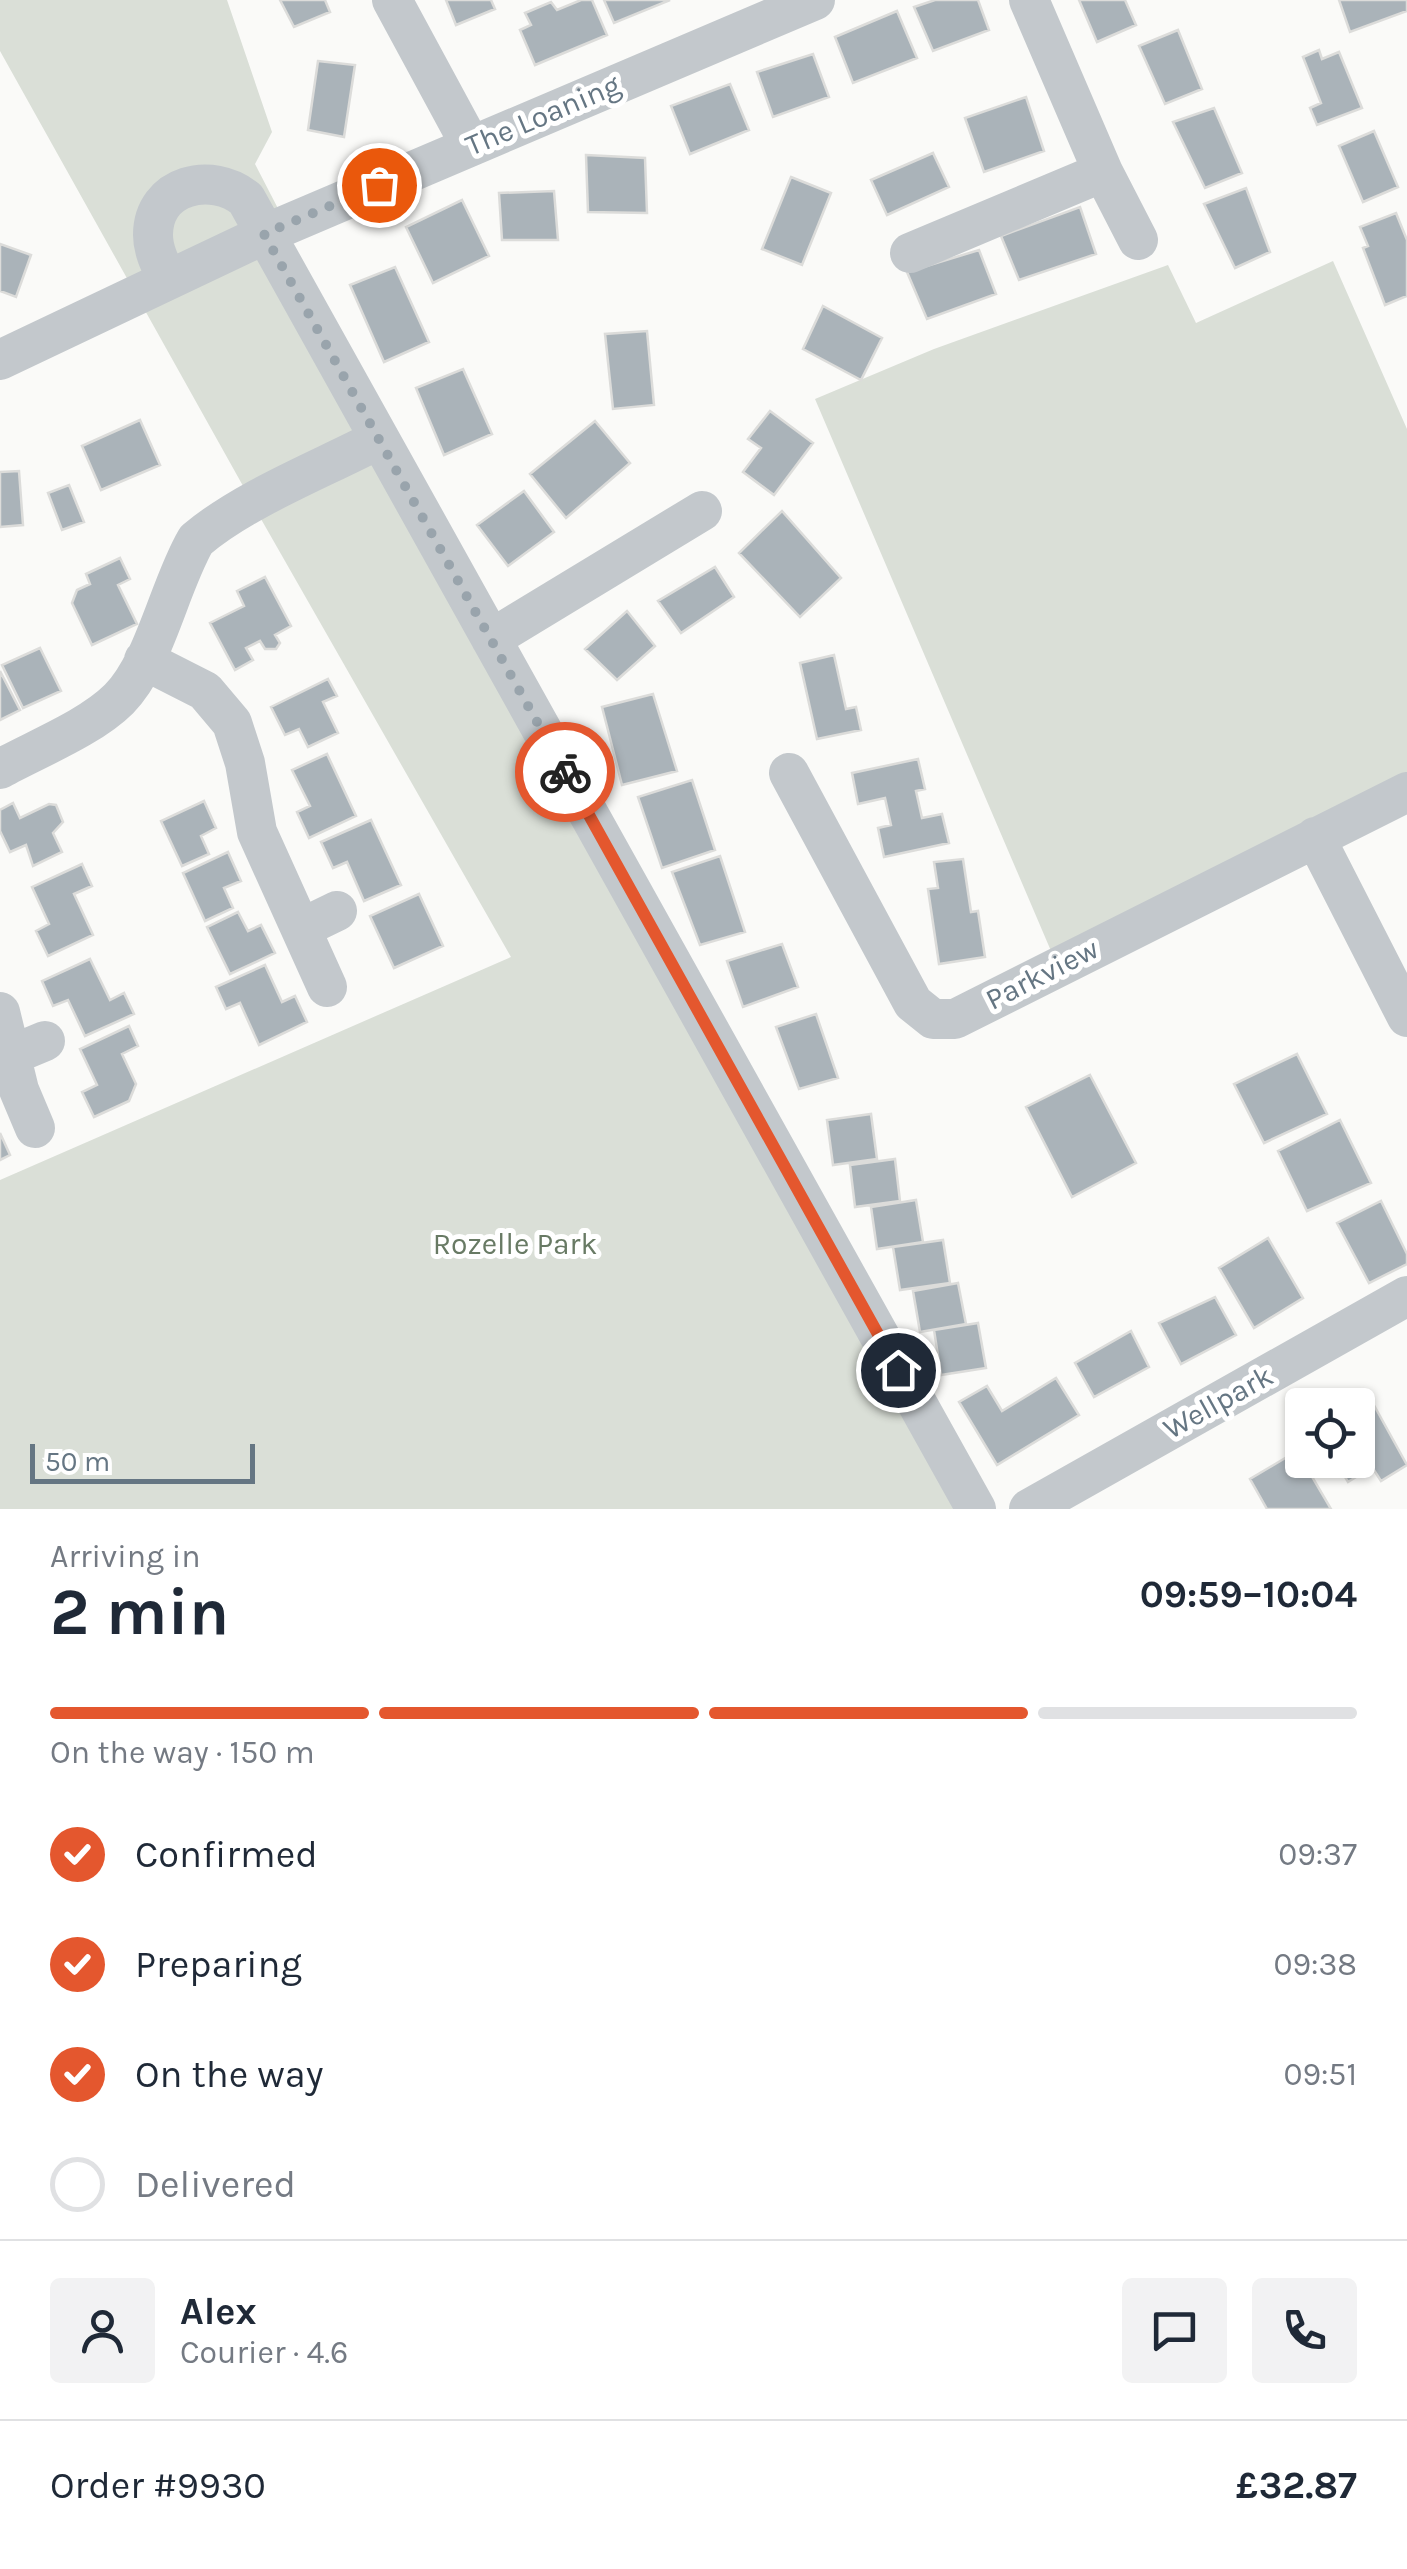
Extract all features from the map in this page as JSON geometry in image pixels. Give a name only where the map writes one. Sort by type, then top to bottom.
[{"type":"street","points":[[392,0],[471,146]]},
{"type":"street","name":"The Loaning","points":[[0,360],[264,234],[815,0]]},
{"type":"street","points":[[1029,0],[1138,240]]},
{"type":"street","points":[[910,253],[1104,172]]},
{"type":"street","points":[[168,280],[154,247],[154,228],[166,201],[182,188],[214,183],[236,191],[254,209],[264,234],[976,1509]]},
{"type":"street","points":[[0,769],[110,707],[122,696],[144,660],[196,540],[252,503],[379,439]]},
{"type":"street","points":[[491,639],[702,511]]},
{"type":"street","points":[[144,660],[205,692],[232,723],[246,762],[257,832],[320,919],[327,987]]},
{"type":"street","name":"Parkview","points":[[789,773],[912,1003],[933,1019],[955,1019],[1407,792]]},
{"type":"street","points":[[1315,838],[1407,1017]]},
{"type":"street","points":[[0,1012],[27,1048],[35,1128]]},
{"type":"street","name":"Wellpark","points":[[1028,1509],[1407,1296]]},
{"type":"green space","points":[[0,0],[227,0],[272,132],[255,164],[286,224],[265,234],[376,439],[252,502],[0,51]]},
{"type":"green space","points":[[1333,261],[1407,429],[1407,792],[1057,965],[815,399],[934,349],[1168,265],[1196,323]]},
{"type":"green space","name":"Rozelle Park","points":[[377,441],[966,1509],[0,1509],[0,1180],[511,957],[253,505]]},
{"type":"building","points":[[280,0],[325,0],[330,12],[294,27]]},
{"type":"building","points":[[446,0],[491,0],[495,9],[456,25]]},
{"type":"building","points":[[581,0],[592,0],[607,35],[535,65],[520,30],[531,25],[525,13],[551,2],[557,10]]},
{"type":"building","points":[[604,0],[670,0],[614,23]]},
{"type":"building","points":[[935,0],[978,0],[989,30],[933,51],[914,7]]},
{"type":"building","points":[[1079,0],[1125,0],[1136,25],[1097,42]]},
{"type":"building","points":[[1339,0],[1407,0],[1407,11],[1350,32]]},
{"type":"building","points":[[897,11],[917,58],[853,83],[835,37]]},
{"type":"building","points":[[1178,30],[1202,89],[1165,104],[1139,46]]},
{"type":"building","points":[[1319,50],[1322,59],[1339,52],[1362,108],[1317,125],[1310,108],[1321,103],[1303,57]]},
{"type":"building","points":[[813,54],[829,97],[773,117],[757,72]]},
{"type":"building","points":[[318,61],[355,65],[344,137],[308,130]]},
{"type":"building","points":[[730,84],[749,130],[690,154],[671,106]]},
{"type":"building","points":[[1026,97],[1044,151],[984,172],[965,118]]},
{"type":"building","points":[[1214,108],[1242,173],[1205,188],[1173,122]]},
{"type":"building","points":[[1374,131],[1398,187],[1363,202],[1339,146]]},
{"type":"building","points":[[933,153],[949,187],[887,215],[871,180]]},
{"type":"building","points":[[586,155],[645,158],[647,213],[588,212]]},
{"type":"building","points":[[791,177],[831,193],[802,265],[762,249]]},
{"type":"building","points":[[1246,188],[1270,252],[1235,268],[1204,204]]},
{"type":"building","points":[[554,191],[558,240],[502,240],[499,193]]},
{"type":"building","points":[[462,200],[489,256],[433,283],[406,227]]},
{"type":"building","points":[[1080,207],[1096,254],[1019,280],[1001,236]]},
{"type":"building","points":[[1396,213],[1407,240],[1407,296],[1385,305],[1363,248],[1368,246],[1360,227]]},
{"type":"building","points":[[0,244],[31,255],[16,297],[0,291]]},
{"type":"building","points":[[979,250],[996,294],[927,319],[907,272]]},
{"type":"building","points":[[395,267],[429,342],[384,362],[350,285]]},
{"type":"building","points":[[823,306],[882,338],[861,380],[803,349]]},
{"type":"building","points":[[647,331],[654,405],[613,409],[605,334]]},
{"type":"building","points":[[463,369],[492,434],[444,455],[416,388]]},
{"type":"building","points":[[770,411],[813,443],[774,495],[743,472],[761,448],[748,439]]},
{"type":"building","points":[[140,420],[160,465],[101,490],[82,446]]},
{"type":"building","points":[[595,421],[630,463],[566,518],[530,474]]},
{"type":"building","points":[[19,471],[23,525],[0,527],[0,472]]},
{"type":"building","points":[[69,485],[84,522],[62,530],[48,493]]},
{"type":"building","points":[[524,491],[554,532],[508,566],[477,525]]},
{"type":"building","points":[[782,511],[841,578],[800,617],[739,553]]},
{"type":"building","points":[[120,558],[130,579],[118,585],[137,624],[92,645],[72,603],[77,590],[90,584],[86,574]]},
{"type":"building","points":[[715,567],[734,597],[681,633],[658,601]]},
{"type":"building","points":[[265,577],[291,626],[275,635],[280,643],[276,649],[265,649],[260,641],[246,648],[253,660],[235,670],[210,623],[244,606],[237,591]]},
{"type":"building","points":[[627,611],[655,646],[617,680],[585,649]]},
{"type":"building","points":[[40,648],[61,691],[23,708],[2,665]]},
{"type":"building","points":[[834,655],[846,709],[856,707],[861,730],[817,739],[800,663]]},
{"type":"building","points":[[0,671],[20,710],[0,720]]},
{"type":"building","points":[[328,679],[337,696],[323,702],[338,733],[308,747],[299,729],[285,735],[271,707]]},
{"type":"building","points":[[653,694],[677,771],[622,785],[602,707]]},
{"type":"building","points":[[327,754],[356,816],[309,838],[297,812],[310,806],[292,770]]},
{"type":"building","points":[[918,759],[925,789],[916,791],[922,818],[942,814],[949,843],[884,857],[878,828],[891,825],[885,798],[858,804],[852,773]]},
{"type":"building","points":[[692,780],[715,850],[662,868],[638,797]]},
{"type":"building","points":[[204,801],[216,828],[201,836],[209,854],[182,866],[161,821]]},
{"type":"building","points":[[13,803],[20,818],[49,804],[56,805],[63,822],[53,833],[62,852],[33,866],[26,845],[10,852],[0,831],[0,810]]},
{"type":"building","points":[[371,820],[401,885],[364,901],[347,862],[333,868],[321,842]]},
{"type":"building","points":[[228,852],[241,881],[224,888],[233,908],[205,921],[183,873]]},
{"type":"building","points":[[720,856],[745,932],[700,945],[672,872]]},
{"type":"building","points":[[963,859],[971,912],[978,911],[985,957],[939,964],[928,889],[938,888],[934,862]]},
{"type":"building","points":[[82,864],[92,886],[74,894],[93,935],[48,956],[36,931],[49,924],[32,887]]},
{"type":"building","points":[[419,894],[443,946],[394,968],[370,916]]},
{"type":"building","points":[[238,912],[248,931],[261,925],[275,953],[230,974],[207,927]]},
{"type":"building","points":[[782,944],[798,987],[743,1007],[727,961]]},
{"type":"building","points":[[90,959],[110,1000],[124,993],[134,1014],[85,1036],[68,1000],[53,1006],[42,981]]},
{"type":"building","points":[[265,965],[282,1002],[295,996],[307,1022],[259,1045],[240,1003],[226,1009],[216,987]]},
{"type":"building","points":[[816,1014],[838,1078],[799,1089],[776,1027]]},
{"type":"building","points":[[129,1026],[138,1046],[122,1054],[136,1084],[129,1101],[94,1117],[82,1092],[97,1085],[80,1049]]},
{"type":"building","points":[[1297,1054],[1327,1114],[1264,1143],[1234,1084]]},
{"type":"building","points":[[1090,1075],[1136,1163],[1072,1197],[1026,1107]]},
{"type":"building","points":[[871,1114],[877,1159],[833,1165],[827,1120]]},
{"type":"building","points":[[1340,1120],[1371,1183],[1307,1211],[1278,1151]]},
{"type":"building","points":[[0,1133],[10,1155],[0,1160]]},
{"type":"building","points":[[895,1159],[900,1201],[855,1207],[850,1165]]},
{"type":"building","points":[[916,1200],[923,1242],[877,1249],[871,1207]]},
{"type":"building","points":[[1381,1201],[1407,1254],[1407,1264],[1369,1283],[1337,1223]]},
{"type":"building","points":[[1268,1238],[1303,1298],[1254,1328],[1219,1268]]},
{"type":"building","points":[[943,1240],[950,1283],[900,1290],[893,1247]]},
{"type":"building","points":[[958,1283],[966,1324],[920,1332],[913,1291]]},
{"type":"building","points":[[1215,1297],[1236,1335],[1181,1364],[1159,1323]]},
{"type":"building","points":[[978,1323],[986,1368],[941,1375],[934,1330]]},
{"type":"building","points":[[1131,1331],[1149,1367],[1094,1397],[1075,1363]]},
{"type":"building","points":[[1056,1378],[1079,1415],[997,1465],[959,1402],[987,1386],[1002,1411]]},
{"type":"building","points":[[1375,1407],[1407,1465],[1381,1481],[1375,1472]]},
{"type":"building","points":[[1285,1458],[1285,1478],[1313,1478],[1331,1509],[1267,1509],[1250,1479]]},
{"type":"way so far","points":[[379,185],[264,234],[565,772]]},
{"type":"route","points":[[565,772],[898,1370]]}]
